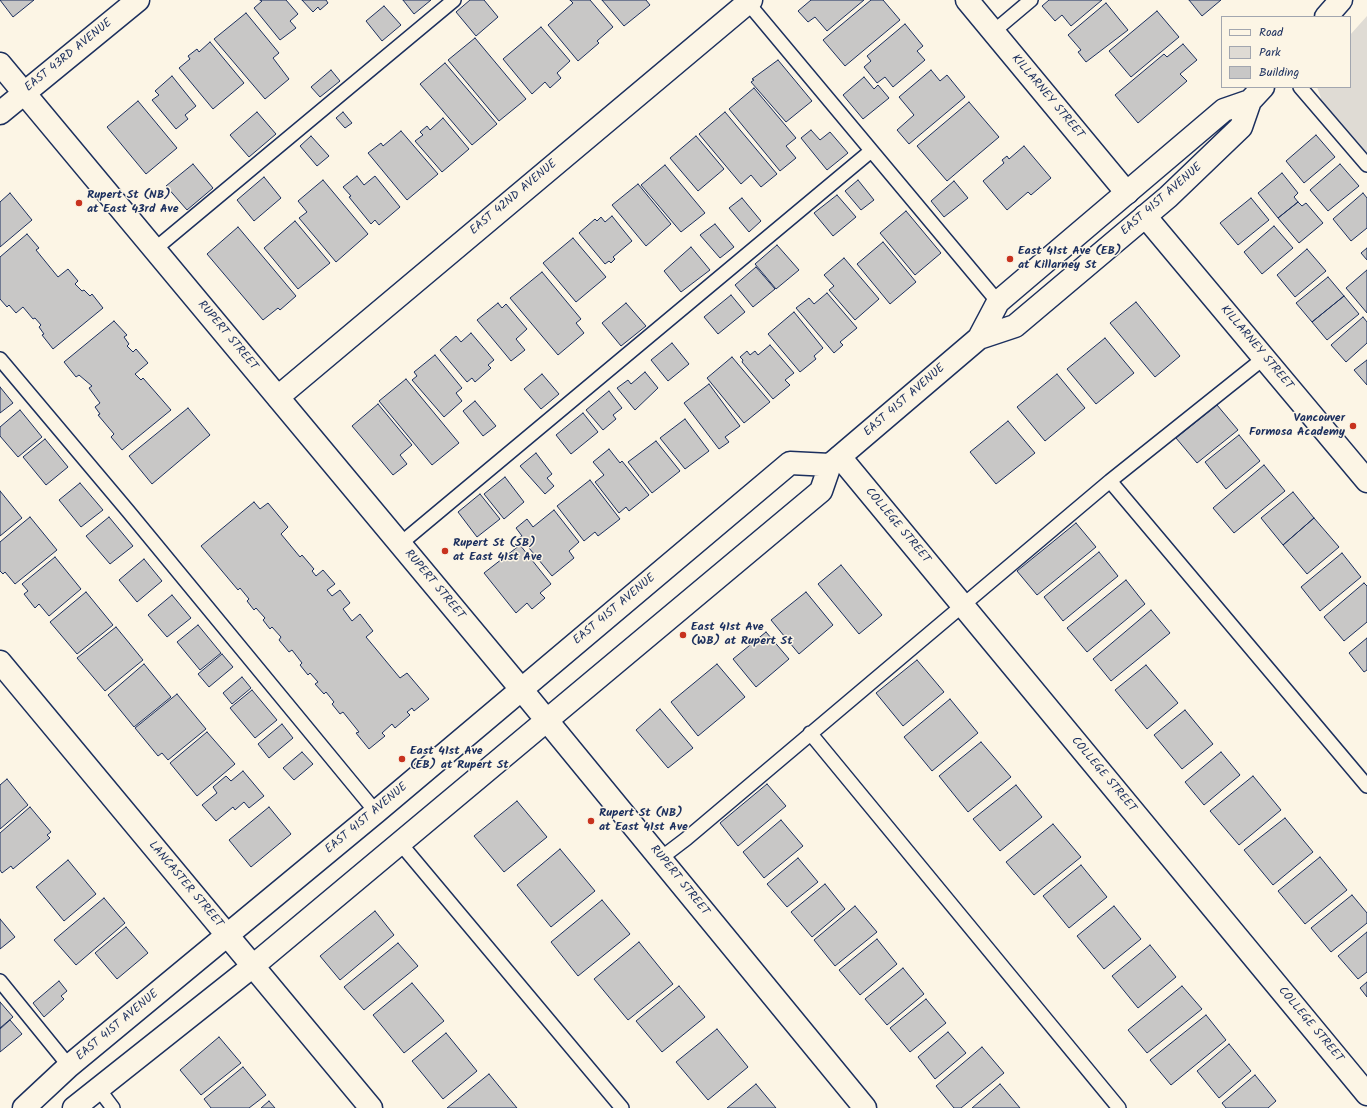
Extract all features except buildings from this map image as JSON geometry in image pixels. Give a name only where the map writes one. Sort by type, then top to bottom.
[{"type":"street","name":"EAST 43RD AVENUE","points":[[0,113],[138,0]]},
{"type":"street","name":"KILLARNEY STREET","points":[[967,0],[1127,193]]},
{"type":"street","points":[[1327,16],[1341,0]]},
{"type":"street","name":"EAST 42ND AVENUE","points":[[278,397],[750,1]]},
{"type":"street","name":"RUPERT STREET","points":[[0,64],[522,689],[865,1108]]},
{"type":"street","name":"EAST 41ST AVENUE","points":[[74,1108],[253,966],[821,490],[835,461],[979,338],[998,302],[1224,110],[1257,94]]},
{"type":"street","name":"EAST 41ST AVENUE","points":[[979,338],[1015,326],[1145,216],[1206,162],[1241,127],[1257,94]]},
{"type":"street","name":"KILLARNEY STREET","points":[[1145,216],[1367,481]]},
{"type":"street","name":"EAST 41ST AVENUE","points":[[24,1108],[69,1066],[376,812],[790,463],[835,461]]},
{"type":"street","name":"COLLEGE STREET","points":[[835,461],[962,605],[1367,1094]]},
{"type":"street","name":"LANCASTER STREET","points":[[0,662],[371,1108]]},
{"type":"lane","points":[[155,250],[454,0]]},
{"type":"lane","points":[[992,32],[1031,0]]},
{"type":"lane","points":[[750,1],[872,151],[998,302]]},
{"type":"lane","points":[[1301,88],[1367,165]]},
{"type":"lane","points":[[400,544],[872,151]]},
{"type":"lane","points":[[661,858],[686,839],[1110,481],[1264,358]]},
{"type":"lane","points":[[0,359],[376,812]]},
{"type":"lane","points":[[1110,481],[1367,786]]},
{"type":"lane","points":[[810,734],[1119,1108]]},
{"type":"lane","points":[[400,843],[622,1108]]},
{"type":"lane","points":[[0,981],[69,1066]]},
{"type":"lane","points":[[98,1088],[114,1108]]},
{"type":"green space","points":[[1367,16],[1367,165],[1316,104],[1321,98],[1317,88],[1351,88],[1351,34]]},
{"type":"place","name":"Rupert St (NB) at East 43rd Ave","points":[[79,203]]},
{"type":"place","name":"East 41st Ave (EB) at Killarney St","points":[[1010,259]]},
{"type":"place","name":"Vancouver Formosa Academy","points":[[1353,426]]},
{"type":"place","name":"Rupert St (SB) at East 41st Ave","points":[[445,551]]},
{"type":"place","name":"East 41st Ave (WB) at Rupert St","points":[[683,635]]},
{"type":"place","name":"East 41st Ave (EB) at Rupert St","points":[[402,759]]},
{"type":"place","name":"Rupert St (NB) at East 41st Ave","points":[[591,821]]}]
